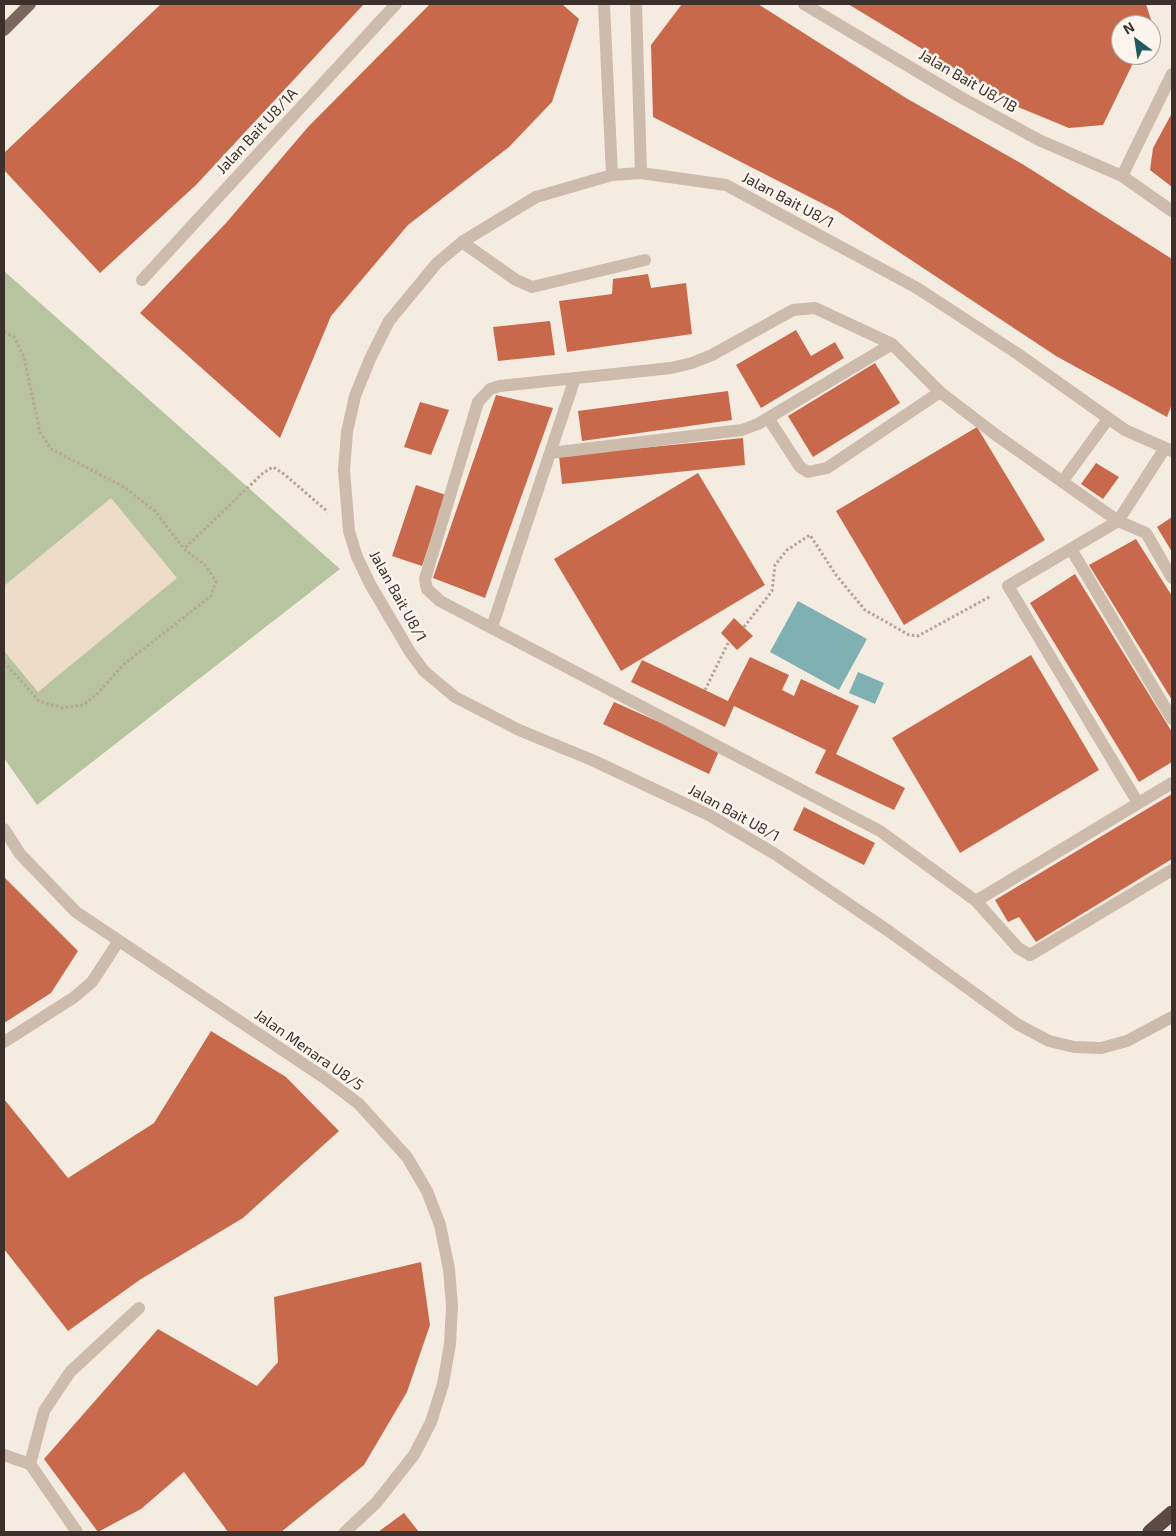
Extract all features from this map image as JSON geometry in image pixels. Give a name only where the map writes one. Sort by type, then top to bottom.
[{"type":"highway","points":[[1150,1532],[1172,1513]]},
{"type":"main road","points":[[4,30],[30,4]]},
{"type":"street","name":"Jalan Bait U8/1A","points":[[142,280],[396,4]]},
{"type":"street","points":[[604,4],[612,175]]},
{"type":"street","points":[[636,4],[641,173]]},
{"type":"street","name":"Jalan Bait U8/1B","points":[[804,4],[979,108],[1039,140],[1122,176],[1172,211]]},
{"type":"street","points":[[1122,176],[1172,74]]},
{"type":"street","name":"Jalan Bait U8/1","points":[[1168,450],[1125,430],[1018,354],[917,288],[726,185],[641,173],[612,175],[536,197],[462,242],[437,263],[389,321],[355,396],[347,432],[344,470],[349,531],[357,557],[370,584],[410,652],[424,671],[455,698],[519,730],[592,760],[709,815],[775,854],[874,921],[1017,1024],[1049,1041],[1074,1048],[1101,1048],[1128,1041],[1172,1017]]},
{"type":"street","points":[[462,242],[516,280],[532,287],[645,260]]},
{"type":"street","points":[[1172,578],[1146,533],[1118,521],[940,392],[892,344],[815,308],[793,310],[712,355],[692,363],[671,368],[500,386],[490,389],[478,402],[425,580],[427,589],[440,601],[880,831],[976,900],[1018,948],[1030,954],[1036,953],[1172,870]]},
{"type":"street","points":[[550,453],[742,430],[768,418],[892,344]]},
{"type":"street","points":[[492,627],[575,378]]},
{"type":"street","points":[[768,418],[800,467],[808,472],[827,468],[940,392]]},
{"type":"street","points":[[1062,482],[1108,419]]},
{"type":"street","points":[[1138,803],[1008,586],[1118,521],[1168,450]]},
{"type":"street","points":[[1071,549],[1172,719]]},
{"type":"street","points":[[976,900],[1172,783]]},
{"type":"street","name":"Jalan Menara U8/5","points":[[4,829],[20,854],[76,912],[118,942],[326,1079],[359,1104],[407,1157],[427,1191],[437,1216],[449,1269],[452,1306],[450,1344],[442,1384],[431,1422],[414,1455],[376,1504],[345,1532]]},
{"type":"street","points":[[4,1042],[73,998],[92,982],[118,942]]},
{"type":"street","points":[[30,1464],[44,1411],[70,1372],[139,1308]]},
{"type":"street","points":[[4,1456],[30,1464],[77,1532]]},
{"type":"path","points":[[4,332],[14,337],[24,357],[40,432],[51,449],[124,487],[155,511],[184,549],[205,565],[216,581],[211,596],[123,665],[97,694],[83,705],[62,708],[39,701],[4,662]]},
{"type":"path","points":[[184,549],[262,473],[273,468],[284,474],[349,531]]},
{"type":"path","points":[[744,627],[772,590],[774,566],[787,550],[810,535],[836,575],[865,610],[909,635],[918,636],[1008,586]]},
{"type":"path","points":[[705,690],[729,641]]},
{"type":"green space","points":[[4,271],[340,569],[37,805],[4,758]]},
{"type":"shaded area","points":[[111,498],[177,578],[38,692],[4,651],[4,586]]},
{"type":"water","points":[[798,601],[867,639],[839,690],[770,652]]},
{"type":"water","points":[[858,672],[884,683],[875,704],[849,693]]},
{"type":"building","points":[[161,4],[364,4],[196,185],[100,273],[4,170],[4,153]]},
{"type":"building","points":[[430,4],[562,4],[579,19],[552,102],[509,147],[408,225],[331,316],[280,438],[140,313],[226,223],[308,127]]},
{"type":"building","points":[[682,4],[758,4],[906,98],[1024,165],[1172,259],[1172,404],[1167,417],[1056,356],[837,211],[653,117],[651,45]]},
{"type":"building","points":[[848,4],[1146,4],[1149,15],[1111,15],[1111,65],[1132,65],[1103,125],[1069,128],[1018,107]]},
{"type":"building","points":[[1172,113],[1172,187],[1150,170],[1153,148]]},
{"type":"building","points":[[648,274],[651,288],[686,283],[692,334],[567,352],[559,301],[612,294],[613,279]]},
{"type":"building","points":[[550,321],[555,355],[498,361],[493,327]]},
{"type":"building","points":[[796,330],[811,356],[835,342],[844,358],[761,408],[736,365]]},
{"type":"building","points":[[875,363],[900,403],[813,457],[788,416]]},
{"type":"building","points":[[728,391],[732,420],[582,441],[578,411]]},
{"type":"building","points":[[496,395],[553,408],[485,598],[433,578]]},
{"type":"building","points":[[420,402],[449,410],[431,455],[404,447]]},
{"type":"building","points":[[977,427],[1045,540],[904,625],[836,511]]},
{"type":"building","points":[[743,438],[745,465],[562,484],[559,456]]},
{"type":"building","points":[[1096,463],[1119,477],[1103,499],[1081,484]]},
{"type":"building","points":[[698,473],[765,585],[621,671],[554,559]]},
{"type":"building","points":[[416,485],[446,495],[422,566],[392,556]]},
{"type":"building","points":[[1172,517],[1172,552],[1157,527]]},
{"type":"building","points":[[1136,539],[1172,596],[1172,700],[1089,565]]},
{"type":"building","points":[[1075,574],[1172,732],[1172,762],[1139,782],[1030,603]]},
{"type":"building","points":[[734,618],[753,636],[737,650],[721,633]]},
{"type":"building","points":[[1031,655],[1099,770],[960,853],[892,738]]},
{"type":"building","points":[[750,657],[789,675],[782,690],[794,696],[801,679],[859,706],[836,754],[905,788],[894,810],[815,773],[826,750],[734,706],[725,727],[631,682],[642,660],[728,701]]},
{"type":"building","points":[[614,702],[720,749],[709,774],[603,724]]},
{"type":"building","points":[[1172,794],[1172,859],[1036,942],[1019,917],[1008,922],[995,900]]},
{"type":"building","points":[[804,807],[875,843],[864,865],[793,830]]},
{"type":"building","points":[[4,877],[78,951],[51,993],[4,1023]]},
{"type":"building","points":[[211,1031],[286,1077],[339,1131],[243,1218],[141,1279],[68,1331],[4,1249],[4,1099],[68,1178],[154,1123]]},
{"type":"building","points":[[421,1262],[430,1325],[407,1392],[364,1465],[281,1532],[228,1532],[184,1472],[141,1509],[98,1532],[44,1459],[158,1329],[257,1386],[278,1362],[274,1297]]},
{"type":"building","points":[[404,1513],[419,1532],[378,1532]]}]
